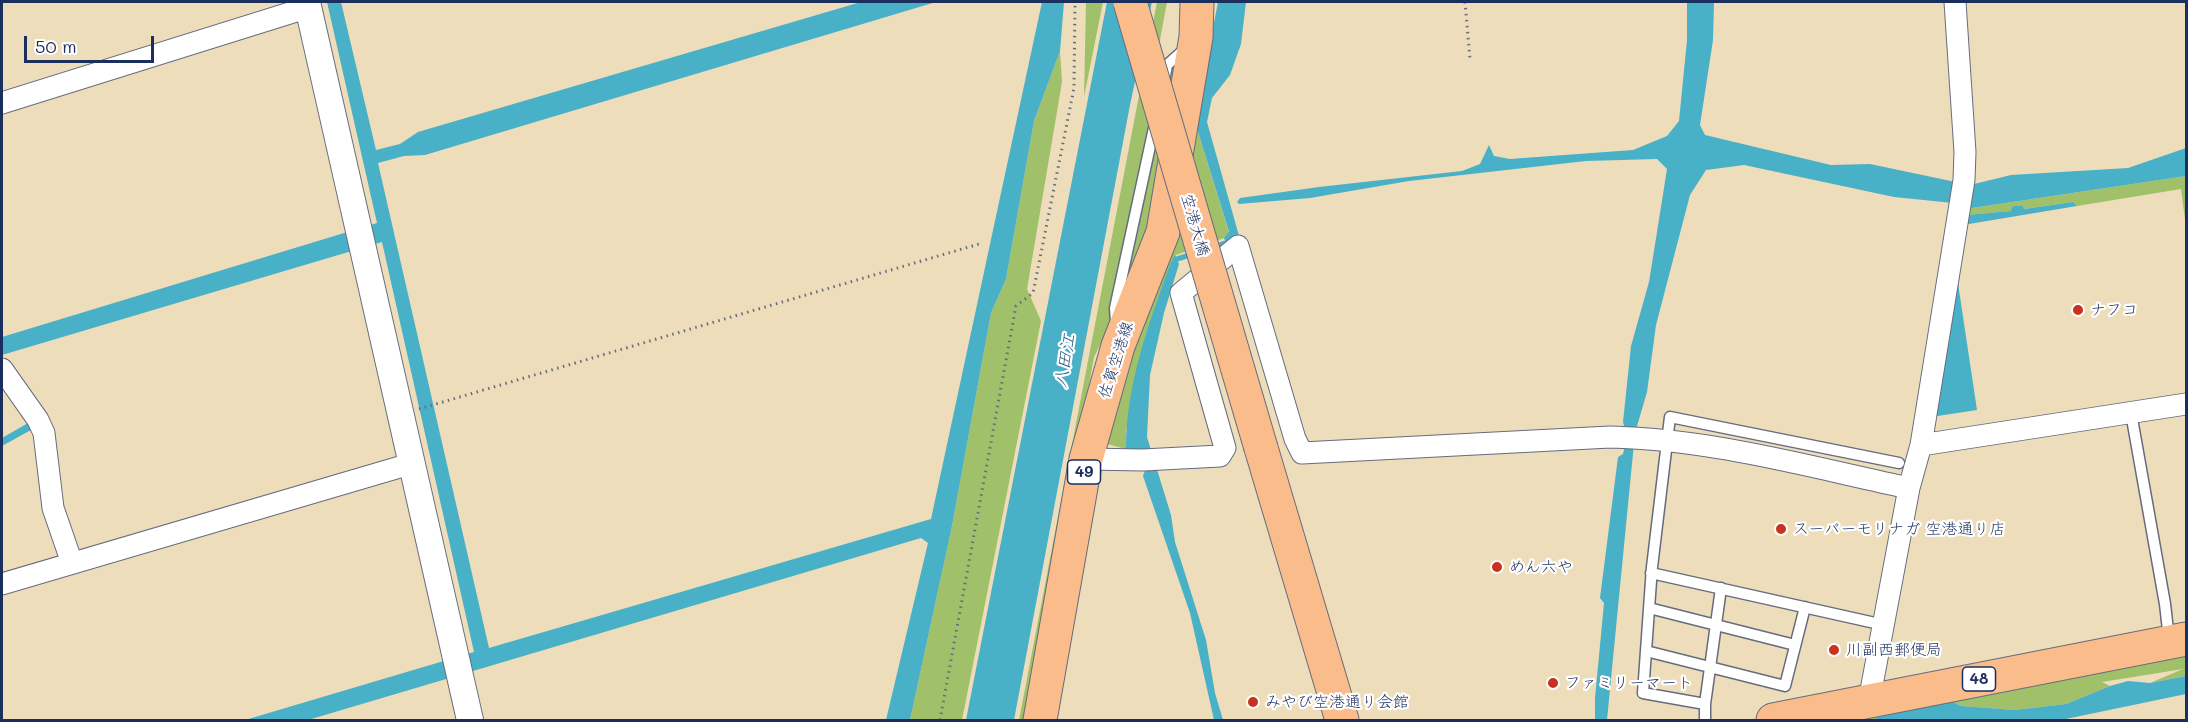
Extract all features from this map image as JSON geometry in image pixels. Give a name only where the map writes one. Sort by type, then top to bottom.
[{"type":"main road","name":"空港大橋","points":[[1131,2],[1143,51],[1342,720]]},
{"type":"main road","name":"佐賀空港線","points":[[1040,720],[1086,459],[1118,346],[1163,232],[1197,37],[1197,2]]},
{"type":"main road","name":"48","points":[[1773,720],[2178,640]]},
{"type":"street","points":[[1869,701],[1909,488],[1921,445],[1964,180],[1965,152],[1955,2]]},
{"type":"street","points":[[2,103],[308,4],[401,414],[410,464],[470,720]]},
{"type":"street","points":[[1086,459],[1150,460],[1220,456],[1225,447],[1181,293],[1239,246],[1295,440],[1302,453],[1631,437],[1703,444],[1909,488]]},
{"type":"street","points":[[2,369],[38,420],[44,433],[53,508],[72,563]]},
{"type":"street","points":[[1921,445],[2187,404]]},
{"type":"street","points":[[2,584],[410,464]]},
{"type":"lane","points":[[2131,412],[2165,604],[2178,640]]},
{"type":"lane","points":[[1705,704],[1643,693],[1651,573],[1670,417],[1899,463]]},
{"type":"lane","points":[[1651,573],[1884,626]]},
{"type":"lane","points":[[1704,720],[1721,588]]},
{"type":"lane","points":[[1646,651],[1785,686],[1805,607]]},
{"type":"lane","points":[[1648,608],[1795,645]]},
{"type":"path","points":[[940,720],[1016,306],[1033,293],[1074,88],[1076,2]]},
{"type":"path","points":[[1465,2],[1470,59]]},
{"type":"path","points":[[414,410],[979,244]]},
{"type":"green space","points":[[1086,2],[1103,2],[1084,97]]},
{"type":"green space","points":[[1157,2],[1167,2],[1149,99],[1162,165],[1138,270],[1094,357],[1028,720],[1019,720]]},
{"type":"green space","points":[[1060,51],[1062,82],[1027,289],[1041,321],[962,720],[910,720],[952,526],[991,313],[1006,279],[1034,121]]},
{"type":"green space","points":[[1195,122],[1229,233],[1224,238],[1176,255],[1171,262],[1126,431],[1126,449],[1103,443]]},
{"type":"green space","points":[[2186,176],[2186,227],[2181,189],[2077,206],[2073,202],[2024,209],[2023,206],[2013,206],[2012,211],[1966,215],[1965,206],[1972,208]]},
{"type":"green space","points":[[2186,652],[2186,676],[2150,683],[2183,669],[2102,682],[2110,686],[2066,704],[2015,710],[1961,706],[1949,700],[1879,715],[1874,720],[1850,720],[1852,713]]},
{"type":"water","points":[[327,2],[341,2],[376,150],[400,144],[418,132],[861,2],[936,2],[425,155],[404,156],[378,163],[489,648],[931,519],[1042,2],[1064,2],[1060,51],[1034,121],[1006,279],[991,313],[952,526],[910,720],[886,720],[928,543],[921,538],[308,720],[245,720],[474,652],[382,242],[2,355],[2,337],[377,223]]},
{"type":"water","name":"八田江","points":[[1107,2],[1152,2],[1130,105],[1014,720],[966,720]]},
{"type":"water","points":[[1218,2],[1246,2],[1241,44],[1230,75],[1212,98],[1207,122],[1241,243],[1227,247],[1224,238],[1229,232],[1195,122]]},
{"type":"water","points":[[1687,2],[1714,2],[1713,40],[1700,125],[1705,135],[1831,165],[1870,164],[1970,185],[2011,175],[2128,168],[2186,148],[2186,176],[1972,208],[1953,203],[1894,197],[1744,165],[1706,170],[1690,195],[1656,325],[1647,392],[1635,433],[1607,720],[1595,720],[1604,603],[1600,598],[1618,457],[1623,454],[1627,437],[1623,422],[1631,346],[1649,282],[1667,169],[1657,159],[1586,161],[1409,181],[1310,198],[1239,204],[1237,202],[1240,198],[1319,187],[1462,171],[1480,164],[1489,145],[1494,156],[1510,159],[1633,150],[1667,136],[1679,121],[1687,40]]},
{"type":"water","points":[[2073,202],[2077,206],[1963,225],[1966,215],[2011,211],[2013,206],[2023,206],[2024,209]]},
{"type":"water","points":[[1175,255],[1179,264],[1164,313],[1150,375],[1147,437],[1171,515],[1175,542],[1206,640],[1215,693],[1223,720],[1214,720],[1190,613],[1143,476],[1147,465],[1126,449],[1134,377],[1155,308]]},
{"type":"water","points":[[1956,270],[1977,410],[1931,417]]},
{"type":"water","points":[[28,423],[31,430],[2,446],[2,438]]},
{"type":"water","points":[[2186,676],[2186,694],[2061,720],[1874,720],[1879,715],[1949,700],[1961,706],[2015,710],[2066,704],[2128,681],[2150,683]]},
{"type":"waterway","points":[[1213,247],[1225,243]]},
{"type":"waterway","points":[[1177,259],[1193,254]]},
{"type":"place","name":"ナフコ","points":[[2078,310]]},
{"type":"place","name":"スーパーモリナガ 空港通り店","points":[[1781,529]]},
{"type":"place","name":"めん六や","points":[[1497,567]]},
{"type":"place","name":"川副西郵便局","points":[[1834,650]]},
{"type":"place","name":"ファミリーマート","points":[[1553,683]]},
{"type":"place","name":"みやび空港通り会館","points":[[1253,702]]}]
